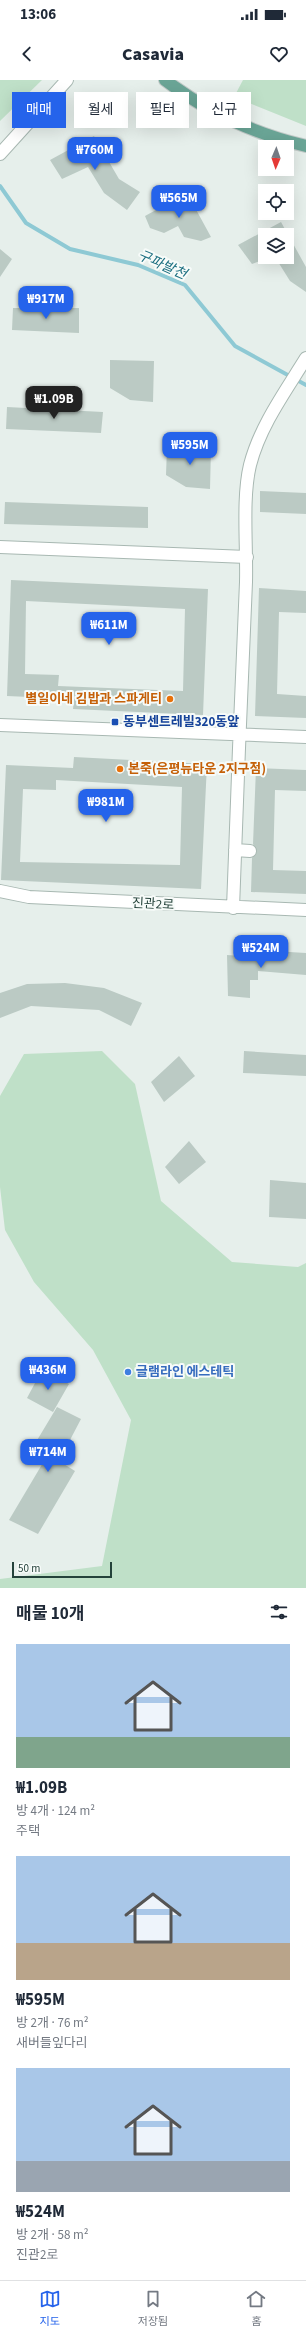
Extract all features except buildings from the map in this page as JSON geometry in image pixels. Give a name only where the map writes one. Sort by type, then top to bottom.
[{"type":"main road","points":[[165,80],[226,119],[277,139],[306,146]]},
{"type":"street","points":[[0,154],[67,80]]},
{"type":"street","points":[[233,908],[238,734],[247,557],[247,492],[250,466],[259,437],[306,358]]},
{"type":"street","points":[[0,547],[247,557]]},
{"type":"street","points":[[0,725],[306,737]]},
{"type":"street","points":[[235,850],[250,851]]},
{"type":"street","name":"진관2로","points":[[0,891],[29,897],[233,908],[306,910]]},
{"type":"green space","points":[[0,80],[42,80],[30,92],[12,92],[12,109],[0,121]]},
{"type":"green space","points":[[243,80],[306,80],[306,126],[251,104],[251,92],[237,92]]},
{"type":"green space","points":[[102,1051],[135,1084],[161,1201],[232,1262],[298,1267],[306,1263],[306,1588],[0,1588],[0,1579],[102,1566],[131,1420],[93,1350],[34,1282],[5,1230],[0,1187],[0,1096],[24,1054]]},
{"type":"waterway","name":"구파발천","points":[[0,186],[26,223],[70,249],[138,265],[185,285],[235,346],[306,385]]},
{"type":"place","name":"별일이네 김밥과 스파게티","points":[[170,699]]},
{"type":"place","name":"동부센트레빌320동앞","points":[[115,722]]},
{"type":"place","name":"본죽(은평뉴타운 2지구점)","points":[[120,769]]},
{"type":"place","name":"글램라인 에스테틱","points":[[128,1372]]}]
